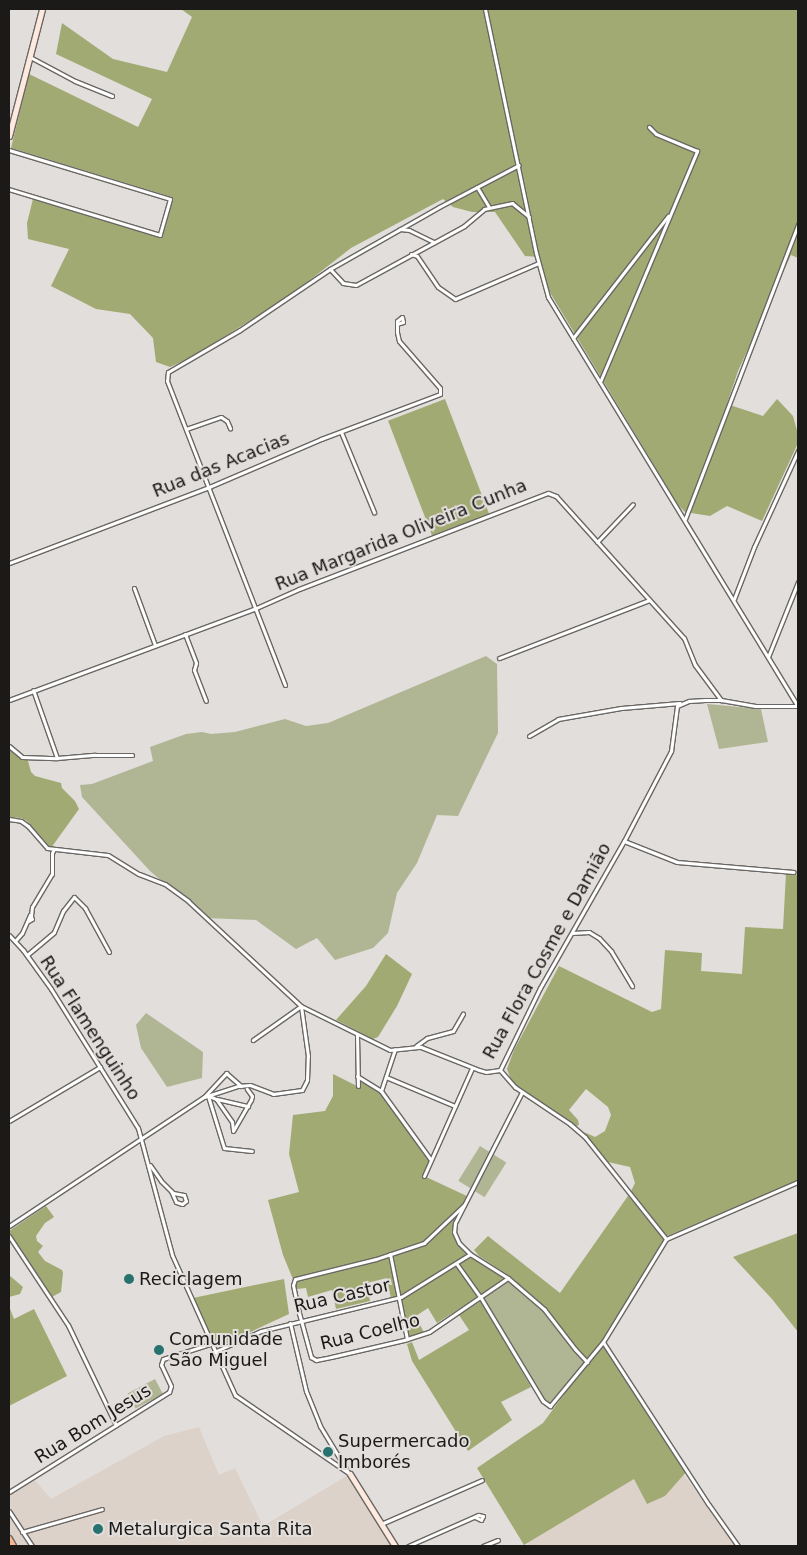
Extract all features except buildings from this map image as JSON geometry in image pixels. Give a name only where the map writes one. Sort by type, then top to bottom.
[{"type":"highway","points":[[9,1539],[13,1546]]},
{"type":"street","points":[[9,136],[11,114],[30,57],[42,9]]},
{"type":"street","points":[[485,9],[538,263],[548,297],[798,706]]},
{"type":"street","points":[[30,57],[75,81],[112,96]]},
{"type":"street","points":[[600,382],[697,151],[656,134],[649,127]]},
{"type":"street","points":[[9,150],[170,200],[160,235],[9,189]]},
{"type":"street","points":[[285,685],[271,644],[254,609],[166,376],[170,369],[240,330],[330,269],[399,229],[519,165]]},
{"type":"street","points":[[477,187],[489,208]]},
{"type":"street","points":[[330,269],[343,283],[356,285],[464,226],[478,212],[489,208],[515,204],[529,217]]},
{"type":"street","points":[[573,338],[672,212]]},
{"type":"street","points":[[684,519],[798,224]]},
{"type":"street","points":[[399,229],[410,230],[434,242]]},
{"type":"street","points":[[410,254],[417,256],[438,287],[456,299],[538,263]]},
{"type":"street","name":"Rua das Acacias","points":[[9,563],[439,395],[442,391],[399,341],[397,324]]},
{"type":"street","points":[[186,429],[221,417],[227,421],[230,428]]},
{"type":"street","points":[[341,432],[374,512]]},
{"type":"street","points":[[734,600],[754,547],[798,451]]},
{"type":"street","name":"Rua Margarida Oliveira Cunha","points":[[9,700],[254,609],[545,493],[556,496],[684,638],[695,665],[721,700]]},
{"type":"street","points":[[597,542],[633,504]]},
{"type":"street","points":[[768,657],[798,582]]},
{"type":"street","points":[[134,588],[155,645]]},
{"type":"street","points":[[499,658],[649,600]]},
{"type":"street","points":[[185,634],[196,663],[194,670],[206,701]]},
{"type":"street","points":[[33,690],[57,758]]},
{"type":"street","points":[[529,736],[558,719],[621,708],[689,701],[721,700],[744,706],[798,706]]},
{"type":"street","name":"Rua Flora Cosme e Damião","points":[[54,850],[96,852],[108,855],[139,874],[165,884],[188,901],[301,1006],[357,1035],[390,1050],[416,1046],[486,1072],[500,1070],[523,1021],[624,841],[671,751],[677,706],[680,703]]},
{"type":"street","points":[[9,746],[22,757],[57,758],[132,755]]},
{"type":"street","points":[[9,819],[21,821],[47,848],[54,850],[52,853],[52,874],[32,906],[31,916],[28,917],[22,933],[15,941]]},
{"type":"street","points":[[624,841],[677,862],[754,867],[794,872]]},
{"type":"street","points":[[27,955],[54,932],[63,911],[74,896],[85,908],[109,952]]},
{"type":"street","points":[[572,934],[589,932],[599,938],[611,951],[632,986]]},
{"type":"street","name":"Rua Flamenguinho","points":[[9,935],[27,955],[51,989],[138,1128],[143,1139],[172,1255],[230,1388],[239,1400],[350,1474]]},
{"type":"street","points":[[204,1097],[250,1085],[273,1094],[298,1092],[304,1088],[307,1080],[308,1056],[301,1006],[253,1040]]},
{"type":"street","points":[[416,1046],[427,1038],[455,1030],[463,1014]]},
{"type":"street","points":[[357,1035],[358,1086]]},
{"type":"street","points":[[381,1091],[396,1049]]},
{"type":"street","points":[[9,1121],[100,1067]]},
{"type":"street","points":[[424,1176],[472,1068]]},
{"type":"street","points":[[500,1070],[522,1092],[570,1124],[585,1137],[666,1239]]},
{"type":"street","points":[[9,1226],[204,1097],[226,1073],[241,1086]]},
{"type":"street","points":[[357,1076],[381,1091],[431,1160]]},
{"type":"street","points":[[386,1077],[455,1106]]},
{"type":"street","points":[[216,1099],[232,1122],[233,1131],[252,1096],[247,1089]]},
{"type":"street","points":[[522,1092],[455,1223],[454,1232],[459,1243],[470,1254],[508,1278],[544,1309],[587,1362]]},
{"type":"street","points":[[208,1096],[248,1106]]},
{"type":"street","points":[[208,1096],[224,1148],[252,1151]]},
{"type":"street","points":[[149,1163],[171,1191],[176,1202],[182,1204],[186,1201],[184,1195],[171,1191]]},
{"type":"street","points":[[456,1263],[481,1298],[546,1405],[552,1406],[603,1342],[666,1239],[798,1182]]},
{"type":"street","points":[[300,1320],[293,1285],[295,1278],[390,1254],[424,1243],[464,1205]]},
{"type":"street","points":[[9,1236],[68,1325],[116,1425]]},
{"type":"street","points":[[390,1254],[407,1340]]},
{"type":"street","name":"Rua Castor","points":[[214,1352],[261,1331],[300,1320],[398,1298],[413,1291],[470,1254]]},
{"type":"street","name":"Rua Coelho","points":[[300,1320],[310,1355],[314,1359],[407,1340],[429,1332],[508,1278]]},
{"type":"street","points":[[290,1323],[306,1391],[320,1426],[395,1546]]},
{"type":"street","points":[[603,1342],[709,1505],[738,1546]]},
{"type":"street","name":"Rua Bom Jesus","points":[[9,1492],[170,1390],[161,1360],[210,1344]]},
{"type":"street","points":[[380,1523],[415,1510],[482,1480]]},
{"type":"street","points":[[22,1532],[102,1509]]},
{"type":"street","points":[[9,1511],[32,1546]]},
{"type":"street","points":[[408,1546],[475,1517]]},
{"type":"street","points":[[484,1546],[498,1540]]},
{"type":"shaded area","points":[[199,1427],[219,1475],[235,1468],[263,1526],[350,1474],[395,1546],[9,1546],[9,1494],[33,1478],[51,1499],[164,1436]]},
{"type":"shaded area","points":[[681,1471],[736,1546],[530,1546],[523,1534],[633,1473]]},
{"type":"green space","points":[[181,9],[798,9],[798,258],[791,255],[738,371],[727,404],[763,416],[777,399],[793,416],[798,434],[798,443],[762,521],[727,506],[710,516],[685,512],[678,505],[549,291],[540,257],[525,256],[495,212],[472,212],[453,207],[443,199],[351,248],[292,294],[192,357],[170,367],[156,362],[153,338],[130,314],[96,309],[51,286],[69,249],[28,239],[27,223],[33,199],[161,237],[172,197],[11,148],[29,74],[138,127],[152,99],[56,54],[62,23],[113,59],[167,72],[192,17]]},
{"type":"green space","points":[[445,399],[489,514],[432,536],[388,421]]},
{"type":"green space","points":[[486,656],[497,664],[498,733],[458,816],[437,815],[417,863],[397,893],[388,933],[373,948],[335,960],[317,938],[296,949],[256,920],[206,918],[150,871],[82,797],[80,785],[92,784],[153,761],[150,747],[186,734],[235,732],[285,719],[306,726],[328,723]]},
{"type":"green space","points":[[707,704],[761,709],[768,742],[719,749]]},
{"type":"green space","points":[[9,749],[28,761],[31,772],[35,776],[61,783],[62,788],[75,801],[79,809],[51,848],[27,821],[21,818],[9,817]]},
{"type":"green space","points":[[786,873],[798,875],[798,1186],[790,1184],[667,1236],[603,1342],[657,1430],[687,1471],[665,1496],[647,1504],[634,1479],[524,1545],[477,1468],[543,1423],[595,1352],[588,1358],[582,1357],[548,1310],[508,1275],[479,1256],[474,1250],[488,1236],[560,1293],[630,1193],[635,1183],[630,1167],[608,1162],[584,1132],[595,1137],[605,1131],[611,1115],[608,1107],[586,1089],[569,1110],[578,1120],[579,1125],[576,1126],[512,1082],[507,1069],[514,1050],[559,966],[652,1012],[661,1009],[665,950],[702,953],[701,971],[742,974],[745,927],[783,929]]},
{"type":"green space","points":[[386,954],[412,974],[397,1006],[378,1037],[373,1039],[336,1020],[366,986]]},
{"type":"green space","points":[[146,1013],[203,1052],[202,1078],[167,1087],[141,1048],[136,1025]]},
{"type":"green space","points":[[333,1074],[357,1086],[357,1076],[382,1092],[431,1160],[424,1176],[469,1197],[455,1223],[454,1232],[459,1243],[473,1257],[505,1279],[437,1323],[428,1308],[416,1316],[424,1333],[407,1339],[398,1298],[391,1299],[387,1278],[367,1283],[370,1301],[336,1309],[332,1290],[308,1297],[306,1288],[297,1289],[283,1255],[268,1200],[299,1192],[289,1154],[293,1115],[325,1111],[333,1096]]},
{"type":"green space","points":[[480,1146],[506,1162],[485,1197],[458,1181]]},
{"type":"green space","points":[[46,1206],[54,1217],[45,1223],[36,1236],[37,1241],[43,1246],[38,1252],[45,1261],[62,1270],[63,1273],[61,1292],[50,1298],[9,1233],[9,1231]]},
{"type":"green space","points":[[798,1233],[798,1332],[772,1299],[733,1257]]},
{"type":"green space","points":[[9,1275],[23,1287],[20,1294],[9,1297]]},
{"type":"green space","points":[[508,1278],[536,1301],[587,1362],[550,1406],[543,1401],[481,1298]]},
{"type":"green space","points":[[284,1279],[289,1314],[214,1349],[193,1298]]},
{"type":"green space","points":[[481,1301],[531,1387],[501,1402],[512,1420],[468,1451],[412,1361],[407,1344],[412,1342],[419,1360],[469,1330],[459,1315]]},
{"type":"green space","points":[[9,1306],[14,1319],[34,1309],[67,1376],[9,1406]]},
{"type":"green space","points":[[155,1379],[163,1394],[136,1409],[128,1394]]},
{"type":"place","name":"Reciclagem","points":[[129,1279]]},
{"type":"place","name":"Comunidade São Miguel","points":[[159,1350]]},
{"type":"place","name":"Supermercado Imborés","points":[[328,1452]]},
{"type":"place","name":"Metalurgica Santa Rita","points":[[98,1529]]}]
